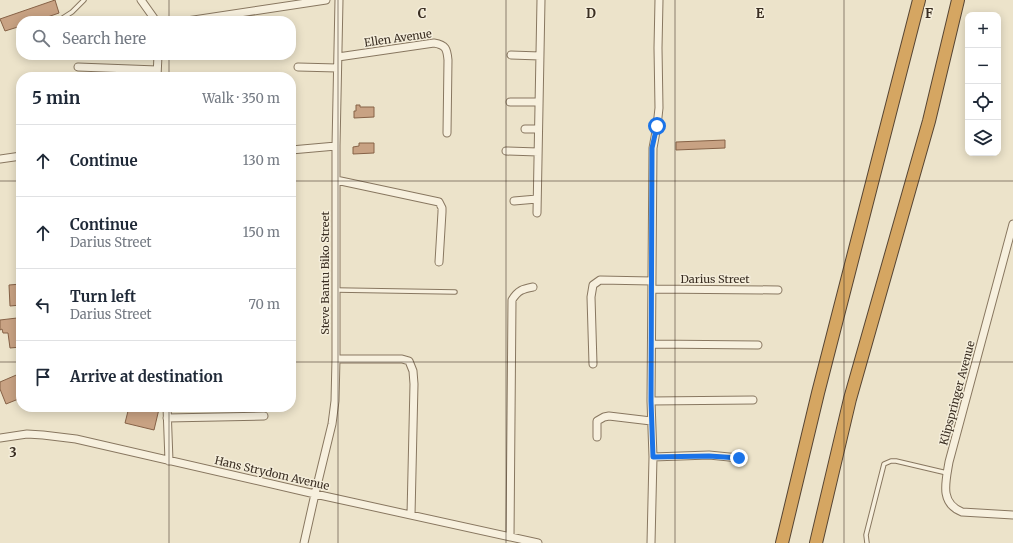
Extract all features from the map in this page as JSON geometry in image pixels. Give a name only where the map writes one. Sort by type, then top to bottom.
[{"type":"highway","points":[[782,543],[818,393],[919,0]]},
{"type":"highway","points":[[816,543],[850,399],[929,120],[958,0]]},
{"type":"street","points":[[141,0],[153,16]]},
{"type":"street","points":[[220,16],[326,0]]},
{"type":"street","name":"Steve Bantu Biko Street","points":[[304,543],[332,424],[336,359],[336,146],[339,0]]},
{"type":"street","points":[[537,213],[541,0]]},
{"type":"street","points":[[650,543],[653,457],[651,421],[652,148],[659,108],[659,0]]},
{"type":"street","name":"Ellen Avenue","points":[[338,58],[434,43],[445,46],[448,53],[447,133]]},
{"type":"street","points":[[510,55],[540,56]]},
{"type":"street","points":[[157,72],[158,60]]},
{"type":"street","points":[[78,67],[144,72]]},
{"type":"street","points":[[298,67],[337,68]]},
{"type":"street","points":[[510,102],[539,102]]},
{"type":"street","points":[[525,128],[538,129]]},
{"type":"street","points":[[296,150],[336,146]]},
{"type":"street","points":[[506,151],[538,152]]},
{"type":"street","points":[[0,159],[16,157]]},
{"type":"street","points":[[336,180],[439,202],[442,208],[439,262]]},
{"type":"street","points":[[514,201],[537,199]]},
{"type":"street","name":"Klipspringer Avenue","points":[[1013,224],[947,473],[945,487],[946,496],[955,510],[962,512],[1013,514]]},
{"type":"street","points":[[593,364],[591,297],[593,285],[600,280],[652,281]]},
{"type":"street","points":[[510,537],[512,300],[521,290],[534,287]]},
{"type":"street","name":"Darius Street","points":[[652,289],[778,290]]},
{"type":"street","points":[[652,344],[758,345]]},
{"type":"street","points":[[336,359],[402,359],[409,361],[412,365],[414,384],[411,514]]},
{"type":"street","points":[[651,401],[753,400]]},
{"type":"street","points":[[166,412],[169,461]]},
{"type":"street","points":[[167,418],[264,416]]},
{"type":"street","points":[[597,437],[598,422],[604,417],[609,416],[651,421]]},
{"type":"street","name":"Hans Strydom Avenue","points":[[0,438],[27,434],[76,439],[538,543]]},
{"type":"street","points":[[653,457],[709,456],[739,458]]},
{"type":"lane","points":[[66,16],[84,0]]},
{"type":"lane","points":[[337,290],[454,292]]},
{"type":"lane","points":[[867,543],[866,535],[884,464],[891,461],[896,461],[947,473]]},
{"type":"building","points":[[55,0],[59,13],[50,16],[16,16],[16,28],[5,31],[0,19]]},
{"type":"building","points":[[356,105],[360,105],[360,107],[374,107],[374,117],[354,118]]},
{"type":"building","points":[[725,140],[725,148],[676,150],[676,142]]},
{"type":"building","points":[[359,143],[374,143],[374,153],[353,154],[353,147],[359,146]]},
{"type":"building","points":[[16,284],[16,305],[10,306],[9,285]]},
{"type":"building","points":[[16,318],[16,347],[10,348],[8,333],[3,333],[2,329],[0,330],[0,320]]},
{"type":"building","points":[[16,375],[16,400],[6,404],[0,389],[0,382]]},
{"type":"building","points":[[128,412],[158,412],[154,430],[125,423]]},
{"type":"route","points":[[657,126],[652,148],[651,421],[653,457],[709,456],[739,458]]}]
